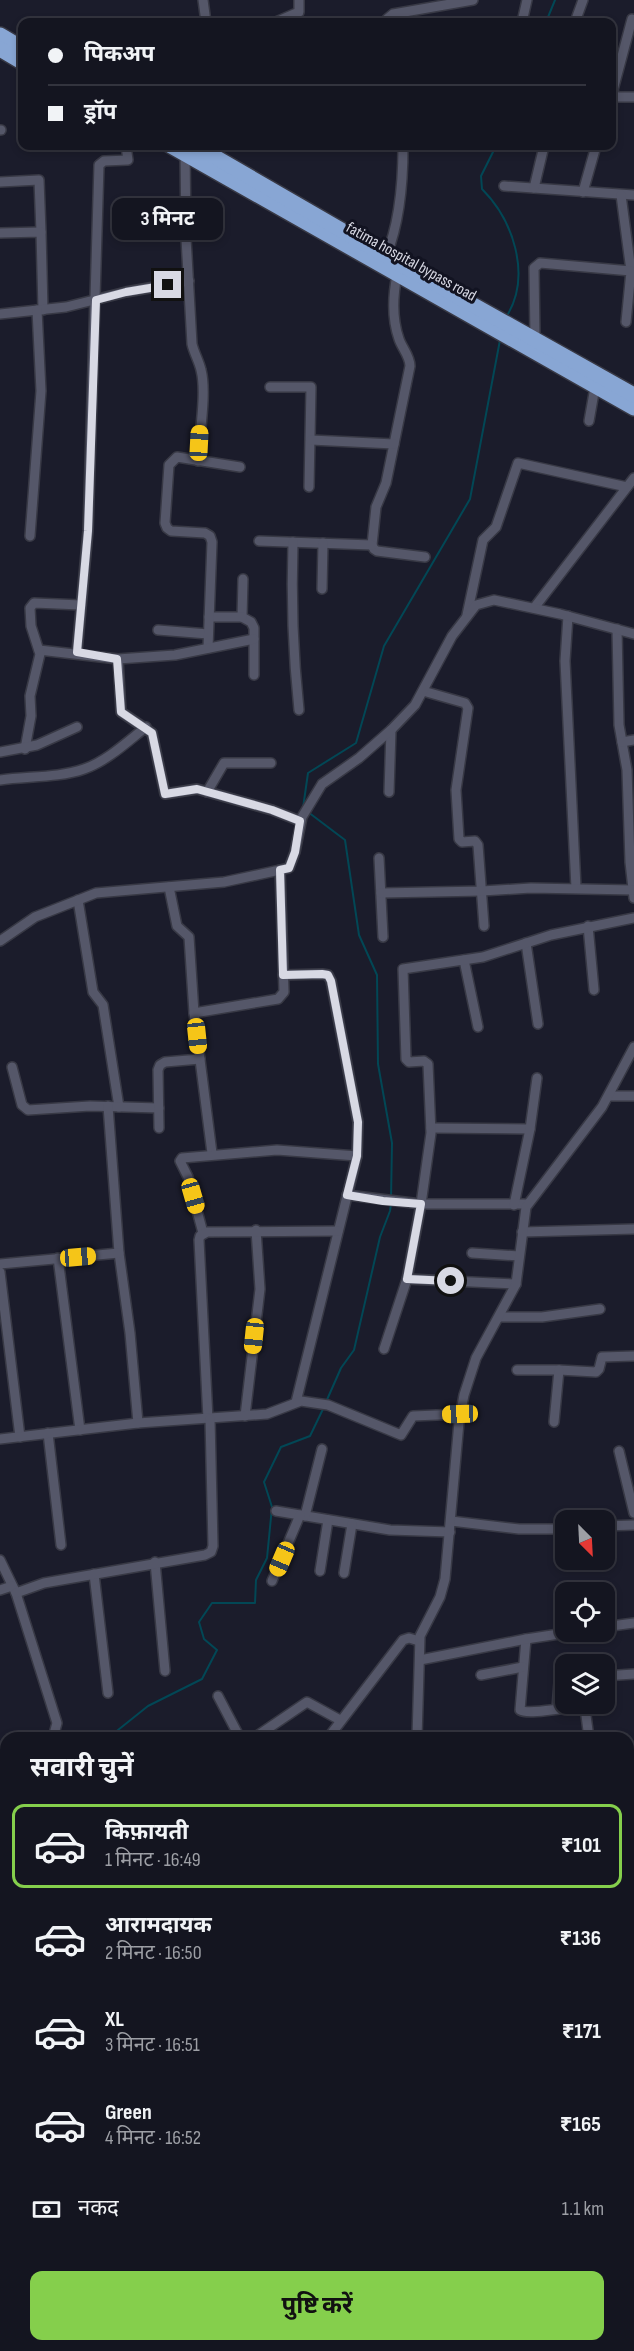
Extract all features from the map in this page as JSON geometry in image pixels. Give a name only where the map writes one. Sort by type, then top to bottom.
[{"type":"highway","points":[[0,35],[18,46]]},
{"type":"highway","points":[[0,49],[18,60]]},
{"type":"highway","name":"fatima hospital bypass road","points":[[192,150],[384,261],[535,338],[595,387],[634,408]]},
{"type":"highway","name":"fatima hospital bypass road","points":[[384,261],[398,275],[569,365],[634,395]]},
{"type":"street","points":[[203,0],[205,18]]},
{"type":"street","points":[[285,18],[299,12],[299,0]]},
{"type":"street","points":[[388,18],[393,14],[473,0]]},
{"type":"street","points":[[523,18],[527,0]]},
{"type":"street","points":[[576,18],[583,0]]},
{"type":"street","points":[[616,66],[632,19]]},
{"type":"street","points":[[616,97],[634,97]]},
{"type":"street","points":[[77,652],[88,531],[99,165],[104,161],[128,160],[127,150]]},
{"type":"street","points":[[189,150],[189,281],[192,344],[201,372],[202,389],[198,461]]},
{"type":"street","points":[[384,261],[397,222],[403,150]]},
{"type":"street","points":[[534,189],[543,150]]},
{"type":"street","points":[[583,192],[595,150]]},
{"type":"street","points":[[0,182],[39,180],[40,391],[30,536]]},
{"type":"street","points":[[504,186],[634,195]]},
{"type":"street","points":[[621,195],[633,271],[626,322]]},
{"type":"street","points":[[0,233],[41,232]]},
{"type":"street","points":[[535,338],[534,268],[536,264],[633,271]]},
{"type":"street","points":[[398,275],[393,294],[397,335],[410,366],[386,483],[376,507],[372,545],[377,550],[425,556]]},
{"type":"street","points":[[0,314],[66,307],[126,292],[189,281]]},
{"type":"street","points":[[270,387],[311,387],[309,487]]},
{"type":"street","points":[[589,421],[595,387]]},
{"type":"street","points":[[311,440],[394,444]]},
{"type":"street","points":[[208,648],[212,542],[210,536],[205,533],[171,531],[167,528],[165,523],[169,465],[177,457],[240,467]]},
{"type":"street","points":[[466,618],[483,540],[496,527],[518,463],[627,487]]},
{"type":"street","points":[[534,608],[634,478]]},
{"type":"street","points":[[259,541],[372,545]]},
{"type":"street","points":[[293,542],[291,593],[299,710]]},
{"type":"street","points":[[322,589],[323,543]]},
{"type":"street","points":[[242,617],[243,579]]},
{"type":"street","points":[[0,941],[35,917],[96,893],[224,882],[289,868],[295,852],[301,819],[322,784],[360,758],[415,705],[452,636],[476,604],[494,600],[568,616],[634,634]]},
{"type":"street","points":[[25,748],[31,716],[30,696],[39,659],[39,650],[31,627],[31,605],[34,603],[81,605]]},
{"type":"street","points":[[568,616],[565,660],[576,888]]},
{"type":"street","points":[[209,617],[242,617],[254,625],[254,675]]},
{"type":"street","points":[[381,893],[576,888],[634,894],[627,770],[619,725],[617,629]]},
{"type":"street","points":[[158,630],[208,634]]},
{"type":"street","points":[[39,650],[77,652],[117,659],[176,655],[254,639]]},
{"type":"street","points":[[117,659],[121,712],[152,733],[165,794],[194,788],[301,819]]},
{"type":"street","points":[[423,691],[465,703],[468,708],[456,794],[459,839],[462,842],[475,841],[478,845],[484,926]]},
{"type":"street","points":[[0,780],[61,774],[85,769],[105,758],[146,727]]},
{"type":"street","points":[[0,752],[25,748],[77,728]]},
{"type":"street","points":[[389,792],[391,730]]},
{"type":"street","points":[[622,742],[634,740]]},
{"type":"street","points":[[207,792],[224,763],[272,763]]},
{"type":"street","points":[[379,858],[383,937]]},
{"type":"street","points":[[195,1013],[278,999],[284,992],[280,870]]},
{"type":"street","points":[[169,887],[177,926],[189,937],[195,1013],[212,1154]]},
{"type":"street","points":[[78,900],[93,992],[102,1005],[119,1107]]},
{"type":"street","points":[[384,1349],[407,1279],[421,1204],[431,1128],[428,1064],[424,1061],[410,1062],[406,1059],[402,972],[405,968],[464,960],[501,952],[588,926],[634,918]]},
{"type":"street","points":[[588,926],[594,990]]},
{"type":"street","points":[[526,943],[538,1024]]},
{"type":"street","points":[[464,960],[478,1027]]},
{"type":"street","points":[[283,975],[328,975],[358,1122],[357,1156],[296,1402]]},
{"type":"street","points":[[417,1732],[419,1641],[422,1630],[443,1589],[460,1414],[473,1366],[516,1284],[527,1204],[609,1096],[634,1047]]},
{"type":"street","points":[[159,1128],[158,1070],[160,1065],[165,1062],[200,1059]]},
{"type":"street","points":[[12,1067],[24,1108],[28,1110],[108,1106],[159,1108]]},
{"type":"street","points":[[514,1205],[530,1129],[537,1078]]},
{"type":"street","points":[[609,1096],[634,1096]]},
{"type":"street","points":[[108,1106],[119,1253],[130,1334],[138,1424]]},
{"type":"street","points":[[431,1128],[530,1129]]},
{"type":"street","points":[[0,1590],[205,1555],[213,1549],[209,1419],[199,1240],[203,1233],[188,1177],[180,1159],[212,1154],[277,1150],[357,1156]]},
{"type":"street","points":[[347,1195],[421,1204],[527,1204]]},
{"type":"street","points":[[522,1232],[634,1229]]},
{"type":"street","points":[[203,1233],[256,1230],[338,1231]]},
{"type":"street","points":[[245,1416],[260,1289],[256,1230]]},
{"type":"street","points":[[0,1264],[119,1253]]},
{"type":"street","points":[[472,1253],[519,1256]]},
{"type":"street","points":[[58,1258],[80,1430]]},
{"type":"street","points":[[0,1272],[20,1437]]},
{"type":"street","points":[[407,1279],[516,1284]]},
{"type":"street","points":[[500,1317],[542,1317],[600,1309]]},
{"type":"street","points":[[517,1370],[596,1372],[602,1357],[634,1356]]},
{"type":"street","points":[[554,1422],[559,1370]]},
{"type":"street","points":[[0,1439],[138,1424],[267,1414],[296,1402],[328,1405],[401,1435],[412,1416],[460,1414]]},
{"type":"street","points":[[48,1433],[61,1545]]},
{"type":"street","points":[[272,1581],[302,1516],[322,1449]]},
{"type":"street","points":[[619,1451],[634,1513]]},
{"type":"street","points":[[276,1511],[390,1530],[450,1532]]},
{"type":"street","points":[[320,1571],[328,1520]]},
{"type":"street","points":[[451,1521],[519,1529],[555,1529]]},
{"type":"street","points":[[344,1573],[352,1524]]},
{"type":"street","points":[[615,1526],[634,1525]]},
{"type":"street","points":[[0,1560],[14,1589],[57,1723],[55,1732]]},
{"type":"street","points":[[155,1562],[165,1671]]},
{"type":"street","points":[[94,1574],[108,1693]]},
{"type":"street","points":[[615,1626],[634,1623]]},
{"type":"street","points":[[420,1660],[555,1635]]},
{"type":"street","points":[[332,1732],[403,1640],[409,1638],[419,1641]]},
{"type":"street","points":[[525,1639],[520,1710],[526,1713],[555,1708]]},
{"type":"street","points":[[481,1675],[523,1667]]},
{"type":"street","points":[[615,1675],[634,1674]]},
{"type":"street","points":[[218,1696],[237,1732]]},
{"type":"street","points":[[263,1732],[307,1702],[340,1720]]},
{"type":"street","points":[[586,1714],[588,1732]]},
{"type":"waterway","points":[[548,18],[555,0]]},
{"type":"waterway","points":[[494,150],[481,176],[482,189],[502,216],[515,248],[518,282],[515,298],[508,314]]},
{"type":"waterway","points":[[303,808],[308,773],[356,743],[384,646],[470,499],[500,340]]},
{"type":"waterway","points":[[308,812],[345,840],[359,935],[377,975],[378,1064],[392,1143],[391,1199]]},
{"type":"waterway","points":[[326,1402],[341,1368],[354,1350],[380,1237],[391,1204]]},
{"type":"waterway","points":[[116,1732],[148,1706],[202,1679],[217,1650],[204,1639],[199,1622],[212,1603],[255,1603],[256,1580],[267,1558],[272,1507],[264,1482],[281,1447],[310,1436],[324,1407]]},
{"type":"route","points":[[168,285],[96,300],[88,531],[77,652],[117,659],[121,712],[123,716],[152,733],[165,794],[197,789],[272,810],[300,821],[295,852],[289,868],[280,870],[283,975],[322,974],[328,975],[331,981],[358,1122],[357,1156],[347,1195],[421,1204],[407,1279],[451,1281]]}]
